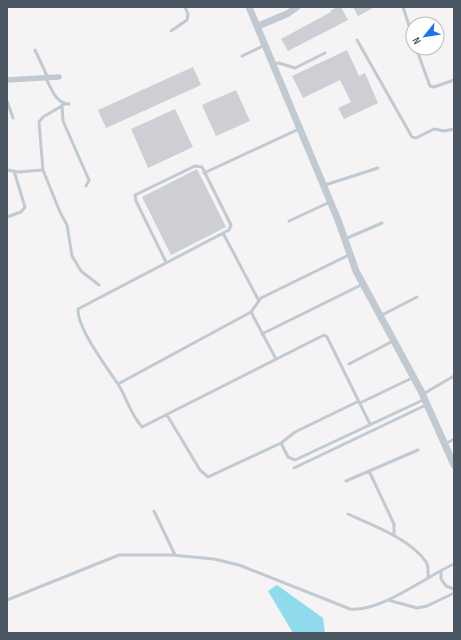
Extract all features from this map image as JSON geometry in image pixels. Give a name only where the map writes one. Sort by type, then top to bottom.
[{"type":"street","points":[[249,7],[266,44],[363,284],[414,377],[454,465]]},
{"type":"street","points":[[258,26],[287,14],[297,7]]},
{"type":"street","points":[[7,80],[59,77]]},
{"type":"lane","points":[[171,31],[187,20],[188,14],[185,7]]},
{"type":"lane","points":[[357,40],[412,137],[416,138],[434,129],[447,131],[454,129]]},
{"type":"lane","points":[[242,56],[266,44]]},
{"type":"lane","points":[[35,50],[58,101],[63,105]]},
{"type":"lane","points":[[274,64],[279,63],[295,68],[325,54]]},
{"type":"lane","points":[[419,56],[430,86],[434,87],[454,80]]},
{"type":"lane","points":[[7,101],[13,118]]},
{"type":"lane","points":[[69,104],[63,105],[43,117],[39,122],[43,170],[60,212],[67,225],[72,256],[81,271],[99,286]]},
{"type":"lane","points":[[63,105],[63,121],[89,180],[86,186]]},
{"type":"lane","points":[[204,173],[300,129]]},
{"type":"lane","points":[[166,262],[136,201],[136,195],[195,166],[202,167],[231,225],[229,230],[78,309],[77,316],[110,374],[118,384],[136,421],[142,427],[318,338],[327,336],[370,424]]},
{"type":"lane","points":[[323,186],[378,168]]},
{"type":"lane","points":[[7,170],[43,170]]},
{"type":"lane","points":[[7,217],[21,212],[25,206],[14,171]]},
{"type":"lane","points":[[289,221],[330,202]]},
{"type":"lane","points":[[344,239],[382,223]]},
{"type":"lane","points":[[223,234],[259,301]]},
{"type":"lane","points":[[118,384],[251,312],[261,298],[350,254]]},
{"type":"lane","points":[[262,334],[363,284]]},
{"type":"lane","points":[[380,316],[418,297]]},
{"type":"lane","points":[[251,312],[276,359]]},
{"type":"lane","points":[[349,364],[393,341]]},
{"type":"lane","points":[[294,468],[425,399],[454,376]]},
{"type":"lane","points":[[167,414],[200,470],[208,477],[281,443],[295,432],[414,377]]},
{"type":"lane","points":[[281,443],[288,457],[295,460],[425,399]]},
{"type":"lane","points":[[445,444],[454,439]]},
{"type":"lane","points":[[346,481],[418,450]]},
{"type":"lane","points":[[369,471],[394,524],[394,535]]},
{"type":"lane","points":[[154,511],[175,556]]},
{"type":"lane","points":[[348,514],[394,535],[417,551],[428,564],[428,578]]},
{"type":"lane","points":[[7,600],[119,555],[175,556],[214,558],[240,566],[350,609],[363,610],[388,599],[454,564]]},
{"type":"lane","points":[[441,571],[440,579],[446,586],[454,589]]},
{"type":"lane","points":[[388,599],[417,608],[427,606],[454,593]]},
{"type":"water","points":[[277,585],[323,618],[325,633],[293,633],[268,591]]},
{"type":"building","points":[[337,7],[341,7],[348,20],[288,51],[281,39],[331,12],[330,11]]},
{"type":"building","points":[[353,7],[375,7],[358,16]]},
{"type":"building","points":[[347,50],[359,76],[365,73],[378,103],[344,119],[338,108],[351,102],[340,80],[303,98],[292,76]]},
{"type":"building","points":[[193,67],[201,85],[106,128],[98,110]]},
{"type":"building","points":[[236,90],[250,121],[216,136],[202,105]]},
{"type":"building","points":[[175,109],[193,147],[148,168],[131,129]]},
{"type":"building","points":[[197,169],[226,227],[171,255],[142,197]]}]
